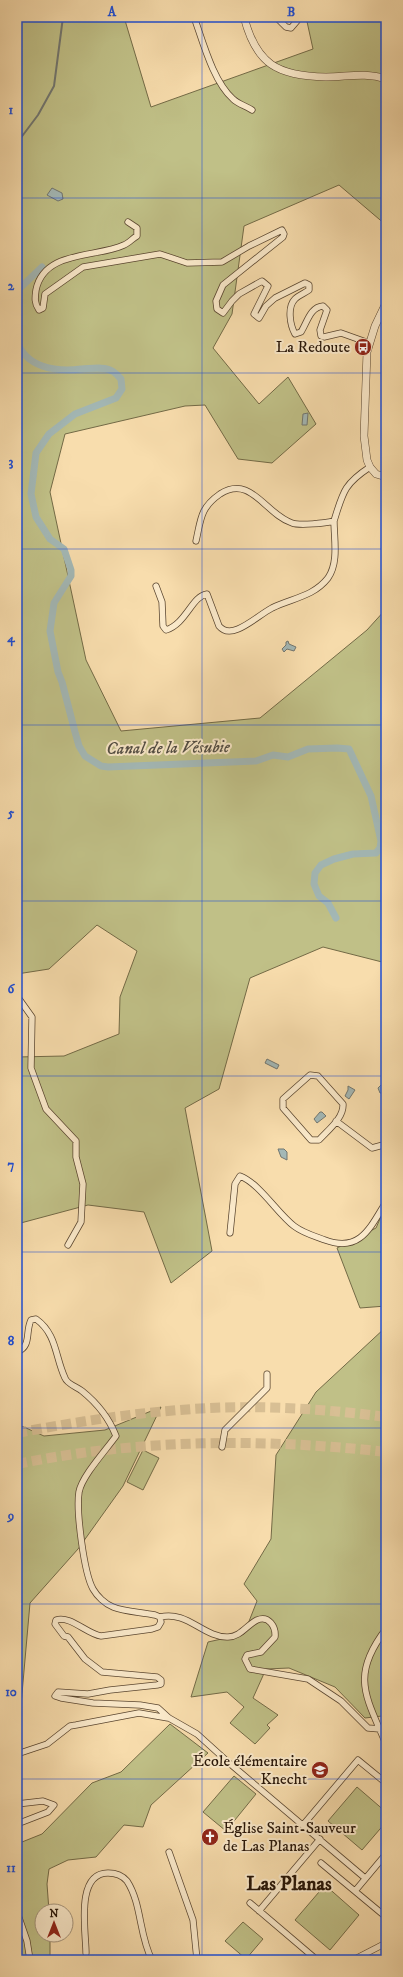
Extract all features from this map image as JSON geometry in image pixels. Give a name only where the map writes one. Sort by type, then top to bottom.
[{"type":"street","points":[[194,17],[211,64],[227,94],[234,101],[252,110]]},
{"type":"street","points":[[244,17],[250,39],[257,53],[277,68],[294,74],[326,77],[358,74],[386,79]]},
{"type":"street","points":[[276,17],[286,27],[291,28],[297,21],[296,17]]},
{"type":"street","points":[[128,222],[137,228],[137,236],[124,245],[60,261],[47,268],[37,284],[35,298],[38,310],[44,308],[45,294],[82,267],[160,254],[187,263],[222,262],[249,246],[282,230],[284,234],[283,237],[223,285],[216,301],[217,309],[222,313],[225,312],[232,301],[262,281],[268,286],[254,314],[259,318],[266,306],[275,298],[305,283],[309,286],[309,290],[294,299],[291,308],[292,328],[296,334],[301,332],[316,308],[323,306],[327,310],[320,330],[321,336],[324,337],[341,333],[369,343]]},
{"type":"street","points":[[386,303],[369,343],[366,362],[364,436],[367,460],[370,467],[376,474],[386,477]]},
{"type":"street","points":[[156,586],[162,602],[163,626],[166,630],[173,628],[184,619],[198,598],[207,594],[219,626],[222,630],[229,631],[238,629],[274,607],[310,593],[324,582],[333,568],[335,559],[334,521],[348,484],[370,467]]},
{"type":"street","points":[[196,541],[202,510],[210,501],[227,489],[242,488],[249,491],[280,518],[294,524],[334,521]]},
{"type":"street","points":[[17,996],[18,1000],[32,1017],[31,1068],[46,1109],[76,1141],[76,1157],[84,1184],[81,1222],[68,1245]]},
{"type":"street","points":[[310,1075],[318,1076],[343,1104],[343,1110],[336,1121],[319,1140],[311,1140],[283,1108],[283,1099],[310,1075]]},
{"type":"street","points":[[336,1121],[372,1148],[383,1145],[386,1142]]},
{"type":"street","points":[[230,1233],[235,1184],[240,1176],[259,1191],[293,1225],[306,1233],[340,1244],[349,1244],[364,1234],[370,1228],[386,1202]]},
{"type":"street","points":[[17,1352],[27,1345],[28,1325],[31,1320],[36,1319],[50,1333],[65,1380],[81,1390],[97,1404],[111,1422],[116,1436],[84,1481],[79,1492],[82,1546],[90,1582],[94,1590],[104,1602],[113,1608],[145,1612],[160,1617],[169,1615],[182,1618],[220,1636],[228,1637],[243,1631],[257,1620],[264,1619],[271,1622],[276,1630],[276,1637],[261,1652],[247,1655],[245,1659],[250,1669],[308,1679],[341,1701],[368,1728],[380,1729]]},
{"type":"street","points":[[222,1446],[225,1430],[267,1388],[267,1374]]},
{"type":"street","points":[[160,1617],[161,1622],[158,1627],[152,1629],[101,1636],[94,1635],[62,1618],[56,1620],[55,1624],[64,1636],[68,1637],[93,1667],[102,1672],[157,1677],[161,1680],[161,1684],[157,1685],[88,1694],[62,1692],[55,1694],[57,1697],[93,1703],[150,1706],[158,1708],[169,1718],[197,1734],[365,1878]]},
{"type":"street","points":[[386,1629],[367,1662],[363,1680],[366,1697],[386,1744]]},
{"type":"street","points":[[17,1754],[47,1744],[70,1726],[139,1713],[169,1718]]},
{"type":"street","points":[[303,1825],[358,1760],[386,1783]]},
{"type":"street","points":[[17,1804],[43,1801],[54,1805],[48,1812],[17,1824]]},
{"type":"street","points":[[259,1911],[320,1840]]},
{"type":"street","points":[[169,1852],[193,1920],[197,1960]]},
{"type":"street","points":[[355,1891],[386,1854]]},
{"type":"street","points":[[321,1863],[386,1917]]},
{"type":"street","points":[[86,1953],[85,1899],[87,1888],[94,1877],[106,1873],[118,1874],[126,1880],[132,1892],[152,1960]]},
{"type":"street","points":[[250,1903],[317,1960]]},
{"type":"street","points":[[17,1912],[27,1941],[30,1960]]},
{"type":"street","points":[[353,1960],[386,1943]]},
{"type":"green space","points":[[18,17],[124,17],[151,107],[313,49],[306,17],[386,17],[386,225],[339,185],[244,226],[232,314],[213,348],[259,404],[288,377],[316,424],[272,463],[238,459],[205,405],[185,406],[65,434],[50,492],[86,660],[121,731],[260,718],[367,630],[386,609],[386,963],[323,947],[250,978],[219,1089],[185,1108],[212,1251],[171,1283],[144,1212],[88,1205],[17,1224],[17,1057],[64,1056],[119,1034],[120,997],[137,951],[97,925],[49,969],[17,974],[17,55],[20,49]]},
{"type":"green space","points":[[386,1205],[386,1306],[360,1308],[337,1248],[376,1228]]},
{"type":"green space","points":[[386,1327],[386,1725],[382,1716],[365,1718],[335,1687],[289,1668],[266,1669],[253,1698],[278,1715],[267,1725],[270,1728],[255,1744],[230,1723],[244,1707],[227,1692],[191,1697],[208,1642],[244,1634],[257,1601],[244,1584],[271,1539],[276,1455],[316,1392]]},
{"type":"green space","points":[[161,1407],[123,1486],[78,1549],[30,1603],[21,1705],[17,1718],[17,1424],[44,1436],[105,1430]]},
{"type":"green space","points":[[143,1450],[159,1458],[143,1490],[127,1482]]},
{"type":"green space","points":[[170,1724],[208,1753],[151,1805],[143,1827],[124,1825],[96,1857],[68,1860],[49,1869],[47,1884],[48,1903],[34,1903],[34,1943],[50,1943],[50,1960],[17,1960],[17,1844],[42,1834],[92,1783],[121,1772]]},
{"type":"green space","points":[[234,1776],[256,1794],[226,1831],[203,1812]]},
{"type":"green space","points":[[357,1787],[386,1812],[386,1822],[362,1850],[328,1821]]},
{"type":"green space","points":[[325,1885],[359,1915],[330,1950],[295,1920]]},
{"type":"green space","points":[[243,1922],[263,1939],[246,1959],[225,1941]]},
{"type":"shaded area","points":[[52,188],[62,193],[63,199],[58,201],[47,195]]},
{"type":"shaded area","points":[[308,413],[307,425],[302,425],[303,414]]},
{"type":"shaded area","points":[[288,641],[289,644],[296,647],[294,651],[287,649],[284,652],[282,649]]},
{"type":"shaded area","points":[[267,1059],[279,1065],[277,1069],[265,1063]]},
{"type":"shaded area","points":[[383,1083],[386,1083],[386,1093],[380,1093],[378,1088]]},
{"type":"shaded area","points":[[348,1086],[355,1090],[349,1099],[345,1096]]},
{"type":"shaded area","points":[[320,1112],[326,1116],[317,1123],[314,1119]]},
{"type":"shaded area","points":[[278,1149],[284,1149],[287,1152],[287,1160],[281,1157]]},
{"type":"waterway","points":[[17,143],[38,115],[54,86],[63,17]]},
{"type":"waterway","name":"Canal de la Vésubie","points":[[17,293],[18,290],[42,267]]},
{"type":"waterway","name":"Canal de la Vésubie","points":[[17,341],[21,350],[27,357],[35,363],[43,366],[62,370],[97,368],[109,369],[121,379],[122,389],[116,398],[75,414],[49,434],[36,453],[31,494],[36,517],[50,539],[64,549],[71,570],[71,576],[54,603],[50,631],[58,672],[79,746],[85,756],[101,766],[108,767],[256,761],[273,755],[288,757],[308,749],[349,749],[371,796],[381,841],[380,848],[376,853],[353,854],[334,859],[321,865],[315,873],[314,884],[319,896],[328,903],[336,918]]},
{"type":"tunnel","points":[[17,1433],[118,1416],[206,1408],[257,1407],[309,1409],[386,1417]]},
{"type":"tunnel","points":[[17,1464],[109,1450],[201,1443],[293,1444],[386,1452]]},
{"type":"place","name":"La Redoute","points":[[363,347]]},
{"type":"place","name":"École élémentaire Knecht","points":[[320,1770]]},
{"type":"place","name":"Église Saint-Sauveur de Las Planas","points":[[210,1837]]},
{"type":"district","name":"Las Planas","points":[[289,1884]]}]
